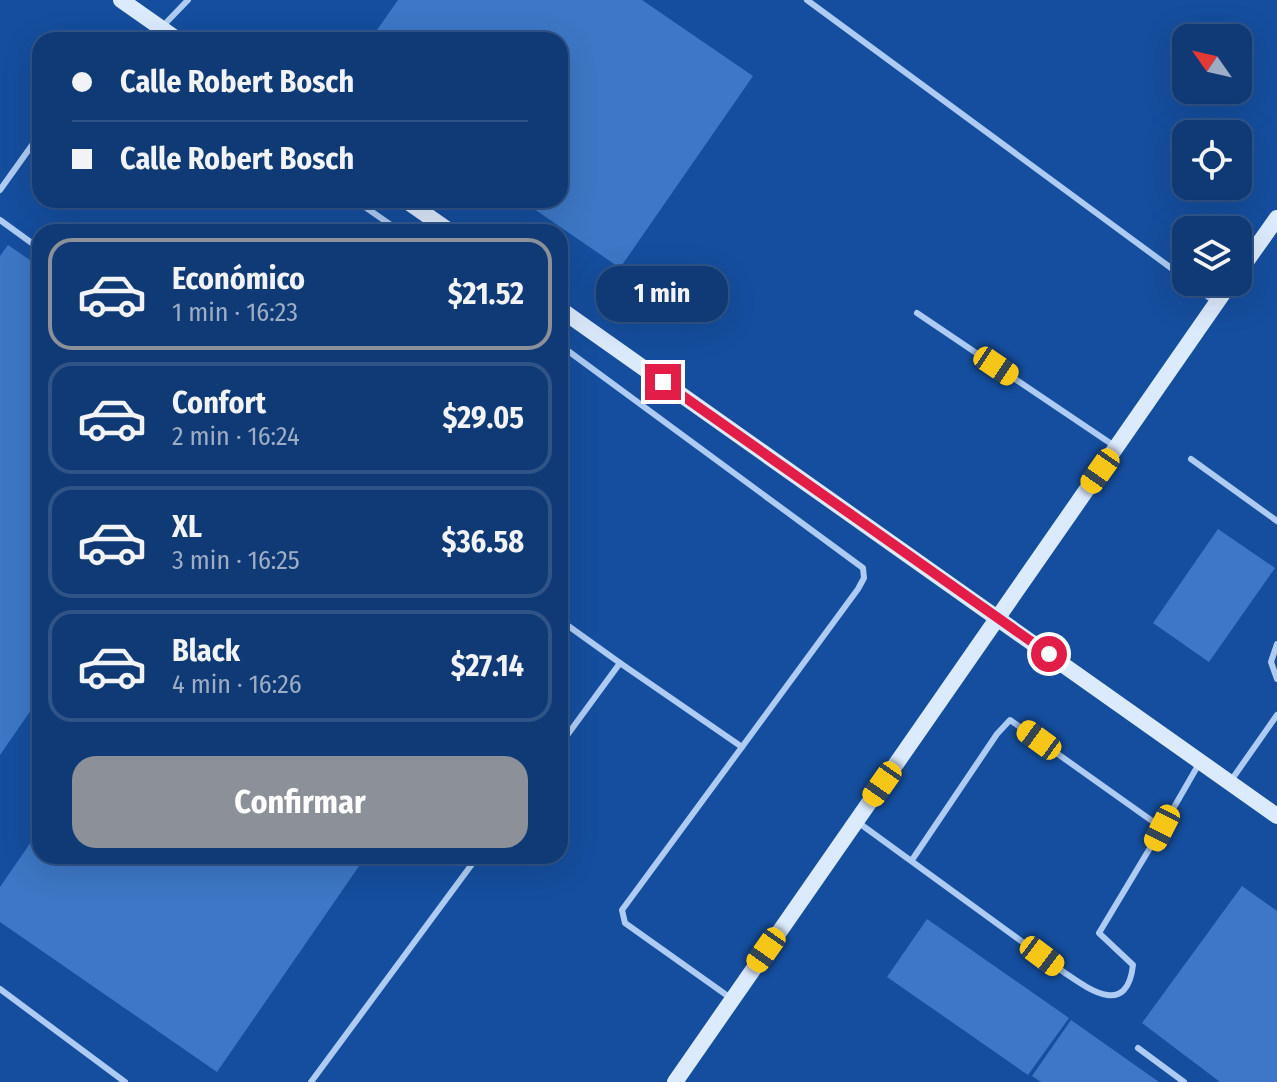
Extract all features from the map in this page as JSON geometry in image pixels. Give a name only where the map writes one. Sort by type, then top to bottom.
[{"type":"main road","points":[[121,0],[167,32]]},
{"type":"main road","points":[[416,208],[440,224]]},
{"type":"main road","points":[[1252,253],[1277,218]]},
{"type":"main road","points":[[675,1082],[1221,296]]},
{"type":"main road","points":[[568,315],[1277,816]]},
{"type":"lane","points":[[161,28],[188,0]]},
{"type":"lane","points":[[807,0],[1172,269]]},
{"type":"lane","points":[[0,190],[32,145]]},
{"type":"lane","points":[[366,208],[390,224]]},
{"type":"lane","points":[[0,220],[32,243]]},
{"type":"lane","points":[[1207,296],[1216,303]]},
{"type":"lane","points":[[917,313],[1117,447]]},
{"type":"lane","points":[[568,351],[863,568],[864,578],[858,589],[622,910],[625,923],[732,1000]]},
{"type":"lane","points":[[1191,459],[1277,521]]},
{"type":"lane","points":[[568,626],[742,747]]},
{"type":"lane","points":[[1277,644],[1271,662],[1277,679]]},
{"type":"lane","points":[[568,734],[620,663]]},
{"type":"lane","points":[[1230,782],[1277,715]]},
{"type":"lane","points":[[912,860],[997,734],[1010,720],[1162,828]]},
{"type":"lane","points":[[856,822],[1065,973],[1100,997],[1108,998],[1121,991],[1133,965],[1099,933],[1200,761]]},
{"type":"lane","points":[[311,1082],[472,864]]},
{"type":"lane","points":[[0,989],[125,1082]]},
{"type":"lane","points":[[1138,1048],[1184,1082]]},
{"type":"building","points":[[398,0],[642,0],[753,76],[620,268],[568,232],[568,224],[556,224],[533,208],[568,208],[568,32],[376,32]]},
{"type":"building","points":[[8,245],[32,262],[32,709],[0,755],[0,256]]},
{"type":"building","points":[[1218,529],[1275,568],[1209,662],[1153,623]]},
{"type":"building","points":[[32,841],[32,864],[360,864],[217,1072],[0,922],[0,887]]},
{"type":"building","points":[[1242,886],[1277,911],[1277,1082],[1220,1082],[1142,1023]]},
{"type":"building","points":[[927,919],[1069,1018],[1028,1075],[887,977]]},
{"type":"building","points":[[1071,1020],[1159,1082],[1041,1082],[1032,1076]]},
{"type":"route","points":[[663,382],[1049,654]]}]
